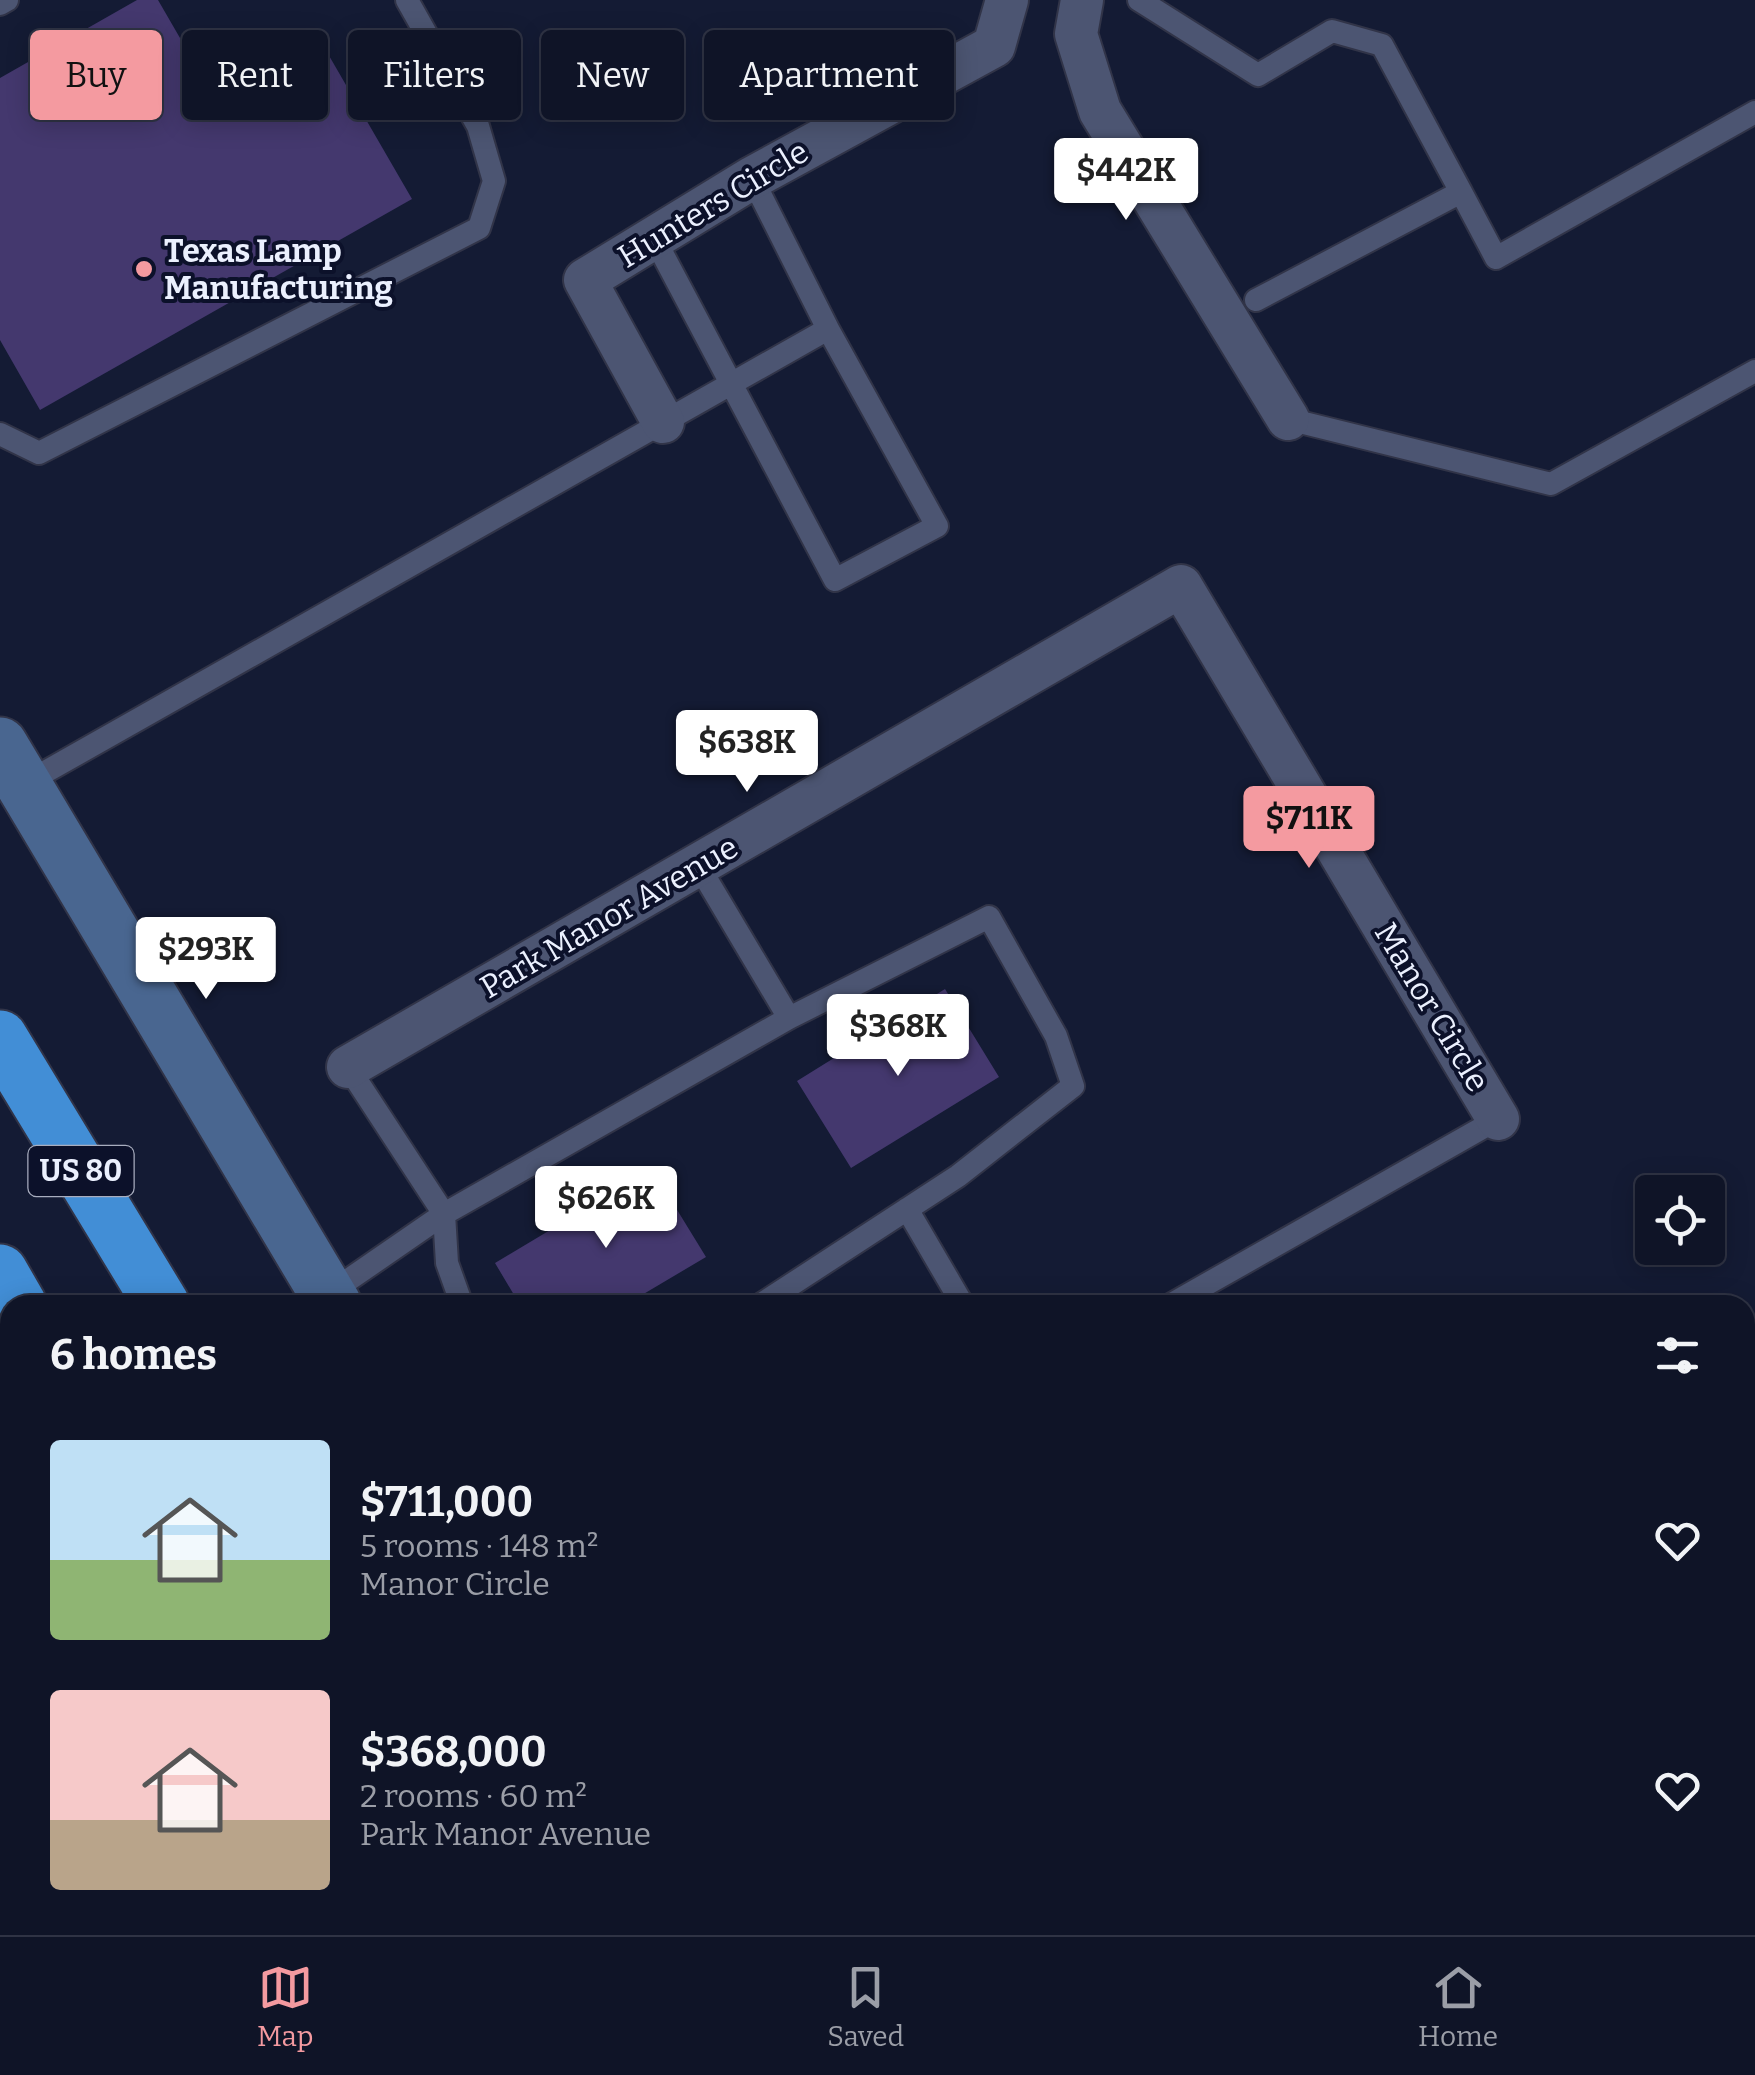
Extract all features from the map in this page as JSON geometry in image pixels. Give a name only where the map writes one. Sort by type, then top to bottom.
[{"type":"highway","name":"US 80","points":[[0,1038],[156,1295]]},
{"type":"highway","points":[[0,1272],[13,1295]]},
{"type":"main road","points":[[12,765],[328,1295]]},
{"type":"street","name":"Hunters Circle","points":[[663,422],[585,280],[752,178],[994,46],[1007,0]]},
{"type":"street","points":[[1082,0],[1076,34],[1100,111],[1288,419]]},
{"type":"street","name":"Park Manor Avenue","points":[[348,1067],[1181,586]]},
{"type":"street","name":"Manor Circle","points":[[1181,586],[1498,1119]]},
{"type":"lane","points":[[0,4],[7,0]]},
{"type":"lane","points":[[0,434],[39,453],[479,228],[494,181],[478,126],[407,0]]},
{"type":"lane","points":[[1139,0],[1258,75],[1332,31],[1382,45],[1496,258],[1755,112]]},
{"type":"lane","points":[[654,238],[835,580],[937,526],[828,328],[752,178]]},
{"type":"lane","points":[[1256,300],[1461,192]]},
{"type":"lane","points":[[12,765],[663,422],[828,328]]},
{"type":"lane","points":[[1288,419],[1551,484],[1755,371]]},
{"type":"lane","points":[[698,865],[789,1018]]},
{"type":"lane","points":[[338,1295],[444,1214],[789,1018],[990,917],[1056,1036],[1073,1086],[958,1176],[775,1295]]},
{"type":"lane","points":[[348,1067],[444,1214],[447,1263],[458,1295]]},
{"type":"lane","points":[[1188,1295],[1498,1119]]},
{"type":"lane","points":[[907,1209],[957,1295]]},
{"type":"building","name":"Texas Lamp Manufacturing","points":[[137,0],[158,0],[182,41],[182,120],[328,120],[328,54],[348,88],[348,120],[366,120],[412,199],[40,410],[0,340],[0,78],[30,61],[30,120],[162,120],[162,30],[84,30]]},
{"type":"building","points":[[945,989],[999,1077],[851,1168],[797,1081]]},
{"type":"building","points":[[652,1169],[706,1257],[642,1295],[514,1295],[495,1263]]},
{"type":"place","name":"Texas Lamp Manufacturing","points":[[144,269]]}]
